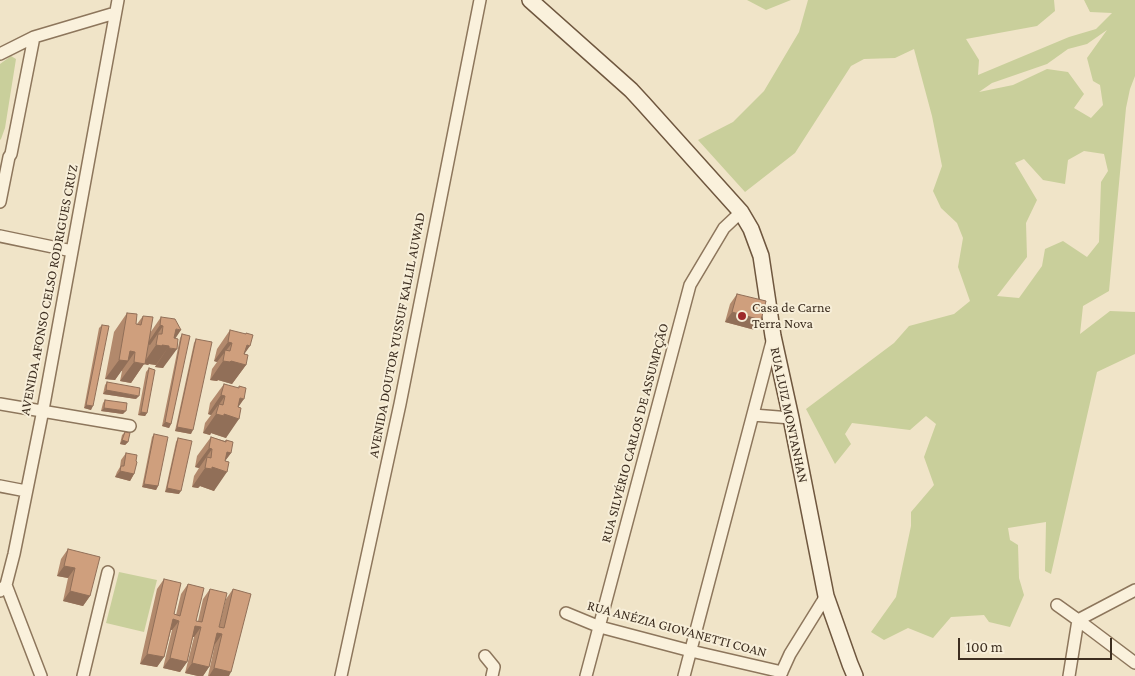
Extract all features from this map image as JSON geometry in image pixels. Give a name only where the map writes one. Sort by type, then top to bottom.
[{"type":"street","name":"AVENIDA AFONSO CELSO RODRIGUES CRUZ","points":[[41,676],[3,588],[14,554],[118,0]]},
{"type":"street","name":"AVENIDA DOUTOR YUSSUF KALLIL AUWAD","points":[[340,676],[400,404],[480,0]]},
{"type":"street","name":"RUA LUIZ MONTANHAN","points":[[530,0],[643,103],[741,212],[751,229],[760,256],[773,336],[826,596],[855,676]]},
{"type":"street","points":[[0,54],[34,37],[115,13]]},
{"type":"street","points":[[0,202],[4,156],[11,154],[34,37]]},
{"type":"street","name":"RUA SILVÉRIO CARLOS DE ASSUMPÇÃO","points":[[586,676],[690,285],[724,228],[741,212]]},
{"type":"street","points":[[0,236],[72,250]]},
{"type":"street","points":[[684,676],[773,336]]},
{"type":"street","points":[[0,404],[130,426]]},
{"type":"street","points":[[753,415],[791,418]]},
{"type":"street","points":[[0,486],[26,491]]},
{"type":"street","points":[[83,676],[108,572]]},
{"type":"street","points":[[1078,620],[1135,590]]},
{"type":"street","points":[[781,674],[790,654],[826,596]]},
{"type":"street","points":[[1057,605],[1135,663]]},
{"type":"street","name":"RUA ANÉZIA GIOVANETTI COAN","points":[[566,613],[600,626],[781,674]]},
{"type":"street","points":[[1069,676],[1078,620]]},
{"type":"street","points":[[485,656],[494,666],[492,676]]},
{"type":"green space","points":[[747,0],[791,0],[766,10]]},
{"type":"green space","points":[[808,0],[1054,0],[1055,11],[1037,26],[966,39],[979,60],[978,75],[1069,37],[1096,29],[1112,13],[1090,12],[1084,0],[1135,0],[1135,76],[1126,108],[1109,291],[1083,306],[1080,334],[1110,311],[1135,312],[1135,354],[1097,372],[1051,574],[1045,571],[1046,522],[1008,528],[1010,540],[1018,545],[1019,578],[1024,595],[1010,627],[989,622],[984,615],[951,617],[933,638],[908,628],[884,640],[871,632],[896,597],[911,526],[911,512],[934,485],[924,457],[936,424],[926,416],[910,430],[852,423],[845,434],[851,444],[835,464],[806,409],[894,343],[909,326],[954,314],[970,301],[958,267],[963,238],[957,223],[941,208],[933,191],[942,166],[932,116],[914,49],[895,58],[864,59],[851,66],[795,153],[745,192],[698,140],[733,122],[764,91],[799,32]],"holes":[[[1107,30],[1087,58],[1093,81],[1100,85],[1103,105],[1091,118],[1074,108],[1084,94],[1068,72],[1047,69],[1013,85],[979,92],[992,83],[1047,64],[1068,49],[1087,44]],[[1084,151],[1104,154],[1108,171],[1101,182],[1099,242],[1087,257],[1063,241],[1045,249],[1042,266],[1019,298],[997,296],[1027,257],[1026,223],[1037,200],[1015,163],[1024,159],[1043,180],[1065,184],[1068,160]]]},
{"type":"green space","points":[[11,56],[16,59],[5,128],[0,140],[0,64]]},
{"type":"green space","points":[[119,572],[157,580],[144,632],[106,623]]},
{"type":"building","points":[[737,294],[766,301],[761,320],[732,312]]},
{"type":"building","points":[[127,313],[137,314],[136,324],[141,325],[143,316],[153,317],[145,364],[134,362],[135,352],[130,351],[128,361],[119,360]]},
{"type":"building","points":[[161,317],[175,319],[181,330],[176,329],[174,338],[178,339],[177,349],[156,345],[158,334],[162,334]]},
{"type":"building","points":[[102,325],[109,326],[93,406],[86,405]]},
{"type":"building","points":[[230,330],[253,335],[250,346],[247,345],[244,354],[248,355],[246,365],[223,361],[225,350],[230,351],[232,343],[228,342]]},
{"type":"building","points":[[182,334],[190,336],[171,424],[165,422]]},
{"type":"building","points":[[196,339],[212,342],[193,430],[177,427]]},
{"type":"building","points":[[149,368],[155,370],[147,413],[141,412]]},
{"type":"building","points":[[107,382],[140,388],[139,396],[106,390]]},
{"type":"building","points":[[224,384],[246,388],[244,399],[240,398],[238,407],[241,408],[239,419],[224,414],[224,416],[216,414],[219,404],[223,405],[225,396],[221,395]]},
{"type":"building","points":[[105,400],[127,403],[126,411],[104,408]]},
{"type":"building","points":[[125,432],[130,433],[128,442],[122,440]]},
{"type":"building","points":[[154,434],[168,437],[158,486],[144,484]]},
{"type":"building","points":[[211,437],[226,442],[226,440],[233,442],[231,453],[227,452],[225,461],[229,462],[227,472],[212,467],[212,469],[205,468],[207,457],[211,458],[212,449],[209,448]]},
{"type":"building","points":[[178,438],[192,441],[181,491],[167,488]]},
{"type":"building","points":[[126,453],[137,455],[134,474],[120,471],[121,466],[124,466]]},
{"type":"building","points":[[68,549],[100,557],[90,596],[70,591],[75,568],[64,566]]},
{"type":"building","points":[[164,579],[181,583],[174,614],[180,616],[188,584],[204,588],[196,621],[202,622],[210,589],[227,593],[219,627],[224,628],[233,589],[251,594],[231,672],[214,668],[222,634],[217,633],[209,667],[192,663],[201,627],[195,626],[187,662],[170,658],[179,621],[173,619],[164,657],[147,654]]},
{"type":"place","name":"Casa de Carne Terra Nova","points":[[742,316]]}]
